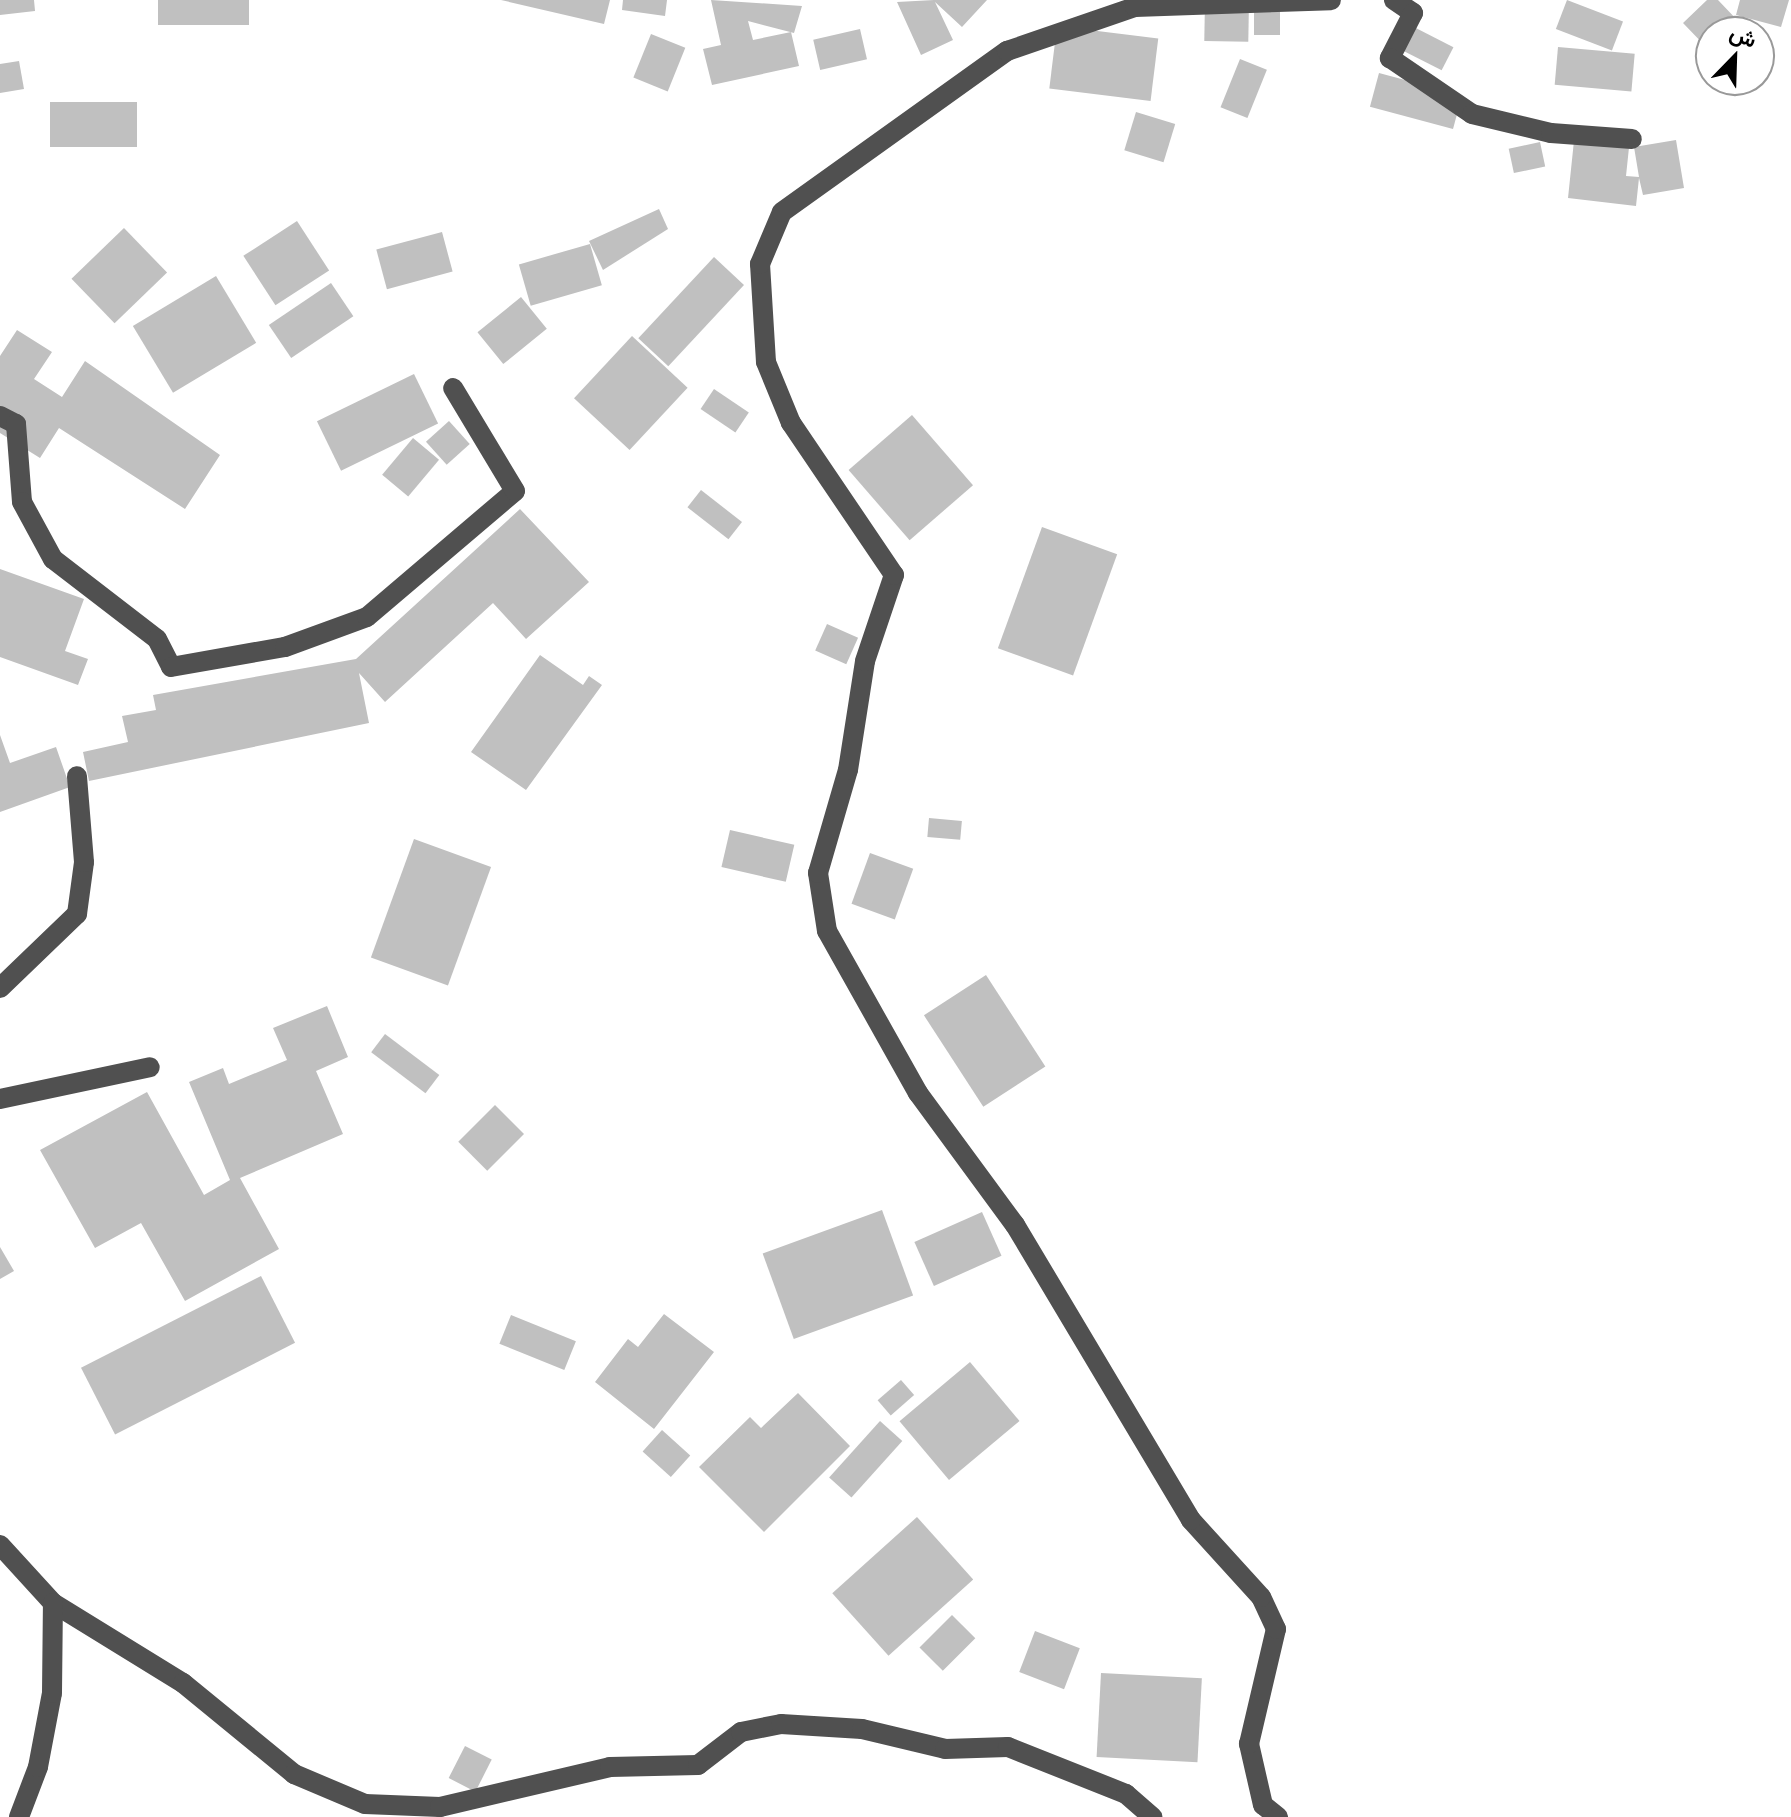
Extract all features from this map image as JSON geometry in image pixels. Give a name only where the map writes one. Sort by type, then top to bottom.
[{"type":"street","points":[[1263,1813],[1249,1744],[1276,1629],[1261,1597],[1166,1482],[1015,1225],[918,1093],[827,931],[818,873],[848,770],[865,661],[894,575],[791,423],[766,362],[760,264],[782,212],[1007,51],[1135,7],[1331,0]]},
{"type":"street","points":[[1394,0],[1413,13],[1390,58],[1472,114],[1551,133],[1632,139]]},
{"type":"street","points":[[0,416],[16,424],[22,502],[53,559],[157,639],[171,667],[285,647],[367,617],[515,491],[453,388]]},
{"type":"street","points":[[0,988],[77,914],[84,862],[77,776]]},
{"type":"street","points":[[0,1099],[150,1067]]},
{"type":"street","points":[[0,1545],[53,1603],[171,1674],[294,1774],[365,1804],[440,1807],[610,1767],[698,1765],[741,1732],[781,1724],[862,1729],[945,1749],[1008,1747],[1126,1794],[1152,1817]]},
{"type":"street","points":[[19,1817],[38,1767],[52,1693],[53,1603]]},
{"type":"building","points":[[0,0],[34,0],[35,11],[0,15]]},
{"type":"building","points":[[158,0],[249,0],[249,25],[158,25]]},
{"type":"building","points":[[501,0],[610,0],[604,24]]},
{"type":"building","points":[[623,0],[667,0],[665,16],[622,10]]},
{"type":"building","points":[[711,0],[802,6],[794,33],[791,32],[799,66],[712,85],[703,49],[721,45]],"holes":[[[748,21],[791,32],[753,40]]]},
{"type":"building","points":[[987,0],[962,27],[935,2],[953,40],[921,55],[897,2]]},
{"type":"building","points":[[1205,0],[1249,1],[1248,42],[1204,41]]},
{"type":"building","points":[[1254,0],[1280,0],[1280,35],[1254,35]]},
{"type":"building","points":[[1567,0],[1623,22],[1612,50],[1556,29]]},
{"type":"building","points":[[1707,0],[1718,0],[1733,16],[1695,16],[1695,35],[1683,23]]},
{"type":"building","points":[[1740,0],[1789,0],[1781,27],[1775,25],[1775,16],[1736,15]]},
{"type":"building","points":[[1408,24],[1453,47],[1442,70],[1396,47]]},
{"type":"building","points":[[1057,26],[1158,38],[1151,101],[1049,89]]},
{"type":"building","points":[[860,29],[867,59],[820,70],[813,40]]},
{"type":"building","points":[[651,34],[685,48],[668,91],[633,78]]},
{"type":"building","points":[[1558,47],[1635,54],[1631,92],[1555,85]]},
{"type":"building","points":[[1240,59],[1267,70],[1247,118],[1221,107]]},
{"type":"building","points":[[19,61],[24,89],[0,93],[0,64]]},
{"type":"building","points":[[1379,73],[1462,95],[1453,129],[1370,107]]},
{"type":"building","points":[[50,102],[137,102],[137,147],[50,147]]},
{"type":"building","points":[[1136,112],[1175,124],[1164,162],[1124,150]]},
{"type":"building","points":[[1575,131],[1630,138],[1626,176],[1639,177],[1634,147],[1676,140],[1684,188],[1643,195],[1639,178],[1636,206],[1568,198]]},
{"type":"building","points":[[1540,142],[1545,166],[1514,173],[1509,149]]},
{"type":"building","points":[[659,209],[668,229],[603,270],[589,241]]},
{"type":"building","points":[[297,221],[329,270],[275,305],[243,256]]},
{"type":"building","points":[[124,228],[167,273],[115,323],[71,279]]},
{"type":"building","points":[[442,232],[453,272],[387,289],[376,250]]},
{"type":"building","points":[[590,244],[602,285],[531,306],[519,264]]},
{"type":"building","points":[[714,257],[744,285],[668,366],[638,338]]},
{"type":"building","points":[[216,276],[256,343],[173,393],[133,326]]},
{"type":"building","points":[[331,283],[353,316],[291,358],[269,325]]},
{"type":"building","points":[[521,297],[547,329],[503,364],[477,332]]},
{"type":"building","points":[[17,330],[52,352],[34,379],[62,397],[85,361],[220,455],[185,509],[59,428],[40,458],[0,433],[0,356]]},
{"type":"building","points":[[632,336],[688,388],[630,450],[574,398]]},
{"type":"building","points":[[414,374],[438,423],[341,471],[317,421]]},
{"type":"building","points":[[714,389],[749,412],[735,432],[701,409]]},
{"type":"building","points":[[912,415],[973,485],[910,540],[849,470]]},
{"type":"building","points":[[449,421],[470,444],[447,465],[426,442]]},
{"type":"building","points":[[413,438],[439,460],[408,497],[382,475]]},
{"type":"building","points":[[701,490],[742,522],[728,539],[687,507]]},
{"type":"building","points":[[520,509],[589,582],[526,639],[493,603],[385,702],[359,673],[369,723],[89,781],[83,752],[128,742],[122,716],[156,710],[153,695],[356,659]]},
{"type":"building","points":[[1042,527],[1117,554],[1073,676],[998,648]]},
{"type":"building","points":[[0,569],[84,599],[65,651],[88,659],[78,685],[0,657]]},
{"type":"building","points":[[827,624],[858,638],[846,664],[815,650]]},
{"type":"building","points":[[540,655],[583,685],[589,676],[602,685],[526,790],[471,752]]},
{"type":"building","points":[[0,735],[10,763],[56,747],[70,787],[0,812]]},
{"type":"building","points":[[929,818],[962,821],[960,840],[927,837]]},
{"type":"building","points":[[730,830],[794,845],[786,882],[721,867]]},
{"type":"building","points":[[414,839],[491,867],[448,985],[371,957]]},
{"type":"building","points":[[870,853],[913,869],[895,919],[852,904]]},
{"type":"building","points":[[986,975],[1045,1066],[983,1107],[924,1015]]},
{"type":"building","points":[[327,1006],[348,1057],[316,1071],[343,1134],[240,1178],[279,1249],[185,1301],[141,1223],[95,1248],[40,1150],[147,1092],[204,1195],[230,1180],[189,1082],[223,1068],[229,1084],[287,1060],[273,1028]]},
{"type":"building","points":[[385,1034],[439,1075],[425,1093],[371,1052]]},
{"type":"building","points":[[495,1105],[524,1134],[487,1171],[458,1142]]},
{"type":"building","points":[[882,1210],[913,1296],[794,1339],[763,1253]]},
{"type":"building","points":[[982,1212],[1002,1256],[934,1286],[914,1242]]},
{"type":"building","points":[[0,1247],[14,1271],[0,1279]]},
{"type":"building","points":[[261,1276],[295,1343],[115,1435],[81,1368]]},
{"type":"building","points":[[664,1314],[714,1352],[654,1429],[595,1382],[628,1339],[638,1347]]},
{"type":"building","points":[[511,1315],[576,1341],[564,1370],[499,1344]]},
{"type":"building","points":[[970,1362],[1019,1421],[949,1480],[900,1421]]},
{"type":"building","points":[[901,1380],[914,1395],[891,1415],[878,1400]]},
{"type":"building","points":[[798,1393],[850,1446],[764,1532],[699,1467],[750,1417],[761,1428]]},
{"type":"building","points":[[880,1421],[902,1441],[851,1498],[829,1477]]},
{"type":"building","points":[[662,1430],[690,1455],[671,1477],[643,1452]]},
{"type":"building","points":[[917,1517],[973,1579],[888,1656],[832,1593]]},
{"type":"building","points":[[952,1615],[975,1638],[943,1671],[919,1648]]},
{"type":"building","points":[[1035,1631],[1080,1648],[1064,1689],[1019,1672]]},
{"type":"building","points":[[1101,1673],[1202,1678],[1197,1762],[1097,1757]]},
{"type":"building","points":[[465,1746],[492,1760],[475,1792],[449,1778]]}]
